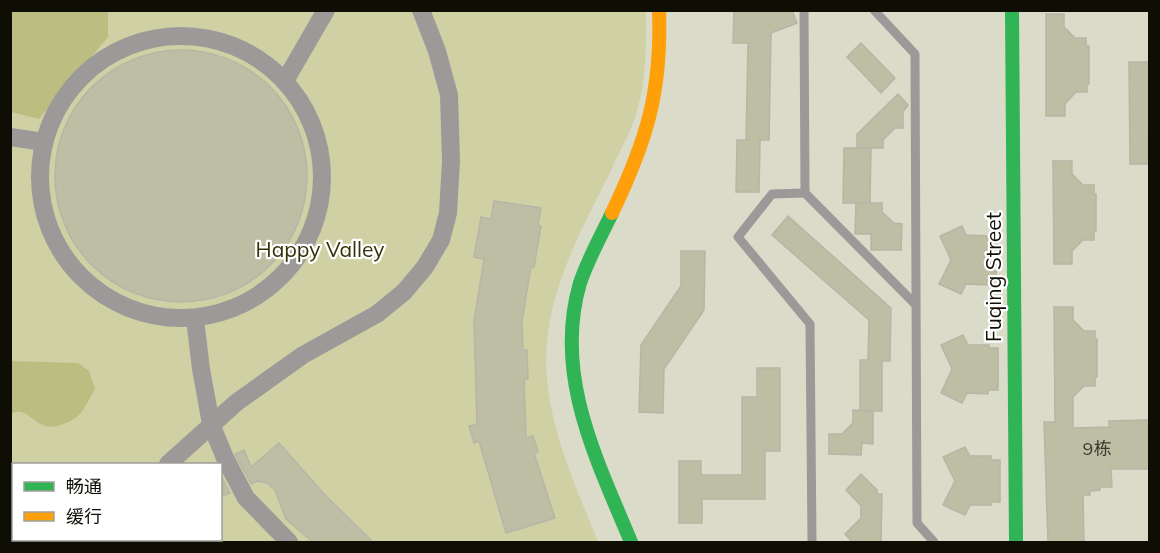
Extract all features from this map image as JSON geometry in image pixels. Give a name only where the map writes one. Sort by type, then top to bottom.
[{"type":"street","points":[[285,81],[326,10]]},
{"type":"street","points":[[170,463],[237,402],[303,355],[377,314],[404,292],[425,267],[441,240],[448,213],[451,171],[449,95],[437,51],[421,10]]},
{"type":"street","points":[[631,543],[588,437],[576,396],[572,345],[573,316],[581,282],[647,130],[660,53],[659,10]]},
{"type":"street","name":"Fuqing Street","points":[[1012,10],[1016,543]]},
{"type":"street","points":[[192,36],[224,42],[257,58],[285,81],[307,113],[319,150],[322,189],[313,227],[294,262],[267,290],[233,309],[195,319],[150,316],[108,299],[74,270],[50,231],[40,187],[44,142],[61,102],[89,69],[126,46],[158,37],[192,36]]},
{"type":"street","points":[[10,137],[44,142]]},
{"type":"street","points":[[195,319],[211,424],[225,458],[246,498],[289,543]]},
{"type":"lane","points":[[804,10],[805,193],[915,304]]},
{"type":"lane","points":[[874,10],[915,54],[917,523],[934,543]]},
{"type":"lane","points":[[805,193],[772,194],[738,237],[810,324],[812,543]]},
{"type":"green space","points":[[11,10],[108,11],[108,37],[39,119],[11,112]]},
{"type":"green space","name":"Happy Valley","points":[[10,11],[646,11],[645,67],[638,109],[629,133],[565,267],[550,321],[547,349],[547,378],[554,421],[566,462],[598,542],[11,542]]},
{"type":"green space","points":[[11,361],[78,363],[89,371],[95,389],[77,417],[59,426],[45,426],[24,413],[11,414]]},
{"type":"building","points":[[734,10],[792,10],[797,23],[771,33],[769,140],[760,140],[759,192],[736,192],[737,140],[746,140],[748,43],[733,43]]},
{"type":"building","points":[[1046,14],[1064,14],[1064,27],[1075,38],[1086,38],[1086,46],[1089,46],[1087,92],[1076,92],[1065,104],[1065,116],[1046,116]]},
{"type":"building","points":[[861,43],[895,78],[881,93],[847,57]]},
{"type":"building","points":[[181,50],[206,53],[229,60],[251,71],[270,87],[286,106],[297,128],[304,151],[307,176],[304,201],[297,224],[286,246],[270,265],[251,281],[229,292],[206,299],[181,302],[156,299],[133,292],[111,281],[92,265],[76,246],[65,224],[58,201],[55,176],[58,151],[65,128],[76,106],[92,87],[111,71],[133,60],[156,53]]},
{"type":"building","points":[[1129,62],[1148,62],[1148,164],[1130,164]]},
{"type":"building","points":[[898,94],[908,105],[903,112],[903,128],[895,128],[883,140],[883,148],[857,148],[857,134]]},
{"type":"building","points":[[844,148],[871,148],[870,203],[882,203],[882,212],[894,223],[902,224],[901,250],[871,250],[871,234],[855,234],[856,203],[843,203]]},
{"type":"building","points":[[1053,161],[1072,161],[1072,174],[1083,185],[1094,185],[1094,194],[1096,194],[1094,240],[1083,240],[1072,251],[1072,264],[1054,264]]},
{"type":"building","points":[[494,201],[541,208],[538,225],[541,226],[522,321],[523,350],[527,350],[528,379],[524,380],[526,438],[533,436],[538,452],[534,453],[555,518],[506,533],[479,441],[474,443],[469,426],[477,424],[474,322],[484,259],[474,257],[481,217],[491,219]]},
{"type":"building","points":[[788,216],[891,308],[890,361],[882,361],[882,411],[860,411],[860,360],[868,360],[869,320],[772,235]]},
{"type":"building","points":[[962,226],[966,235],[997,239],[996,281],[987,281],[987,285],[966,284],[961,294],[939,284],[951,260],[940,236]]},
{"type":"building","points":[[681,251],[705,251],[704,310],[664,369],[663,413],[639,412],[641,345],[681,286]]},
{"type":"building","points":[[1054,307],[1073,307],[1073,320],[1084,331],[1095,331],[1095,339],[1097,339],[1095,386],[1084,386],[1073,397],[1073,428],[1109,427],[1109,421],[1148,420],[1149,469],[1111,469],[1112,487],[1100,487],[1100,490],[1090,491],[1090,495],[1083,495],[1084,543],[1048,543],[1044,422],[1055,422]]},
{"type":"building","points":[[963,335],[968,345],[989,345],[989,348],[998,348],[998,390],[988,390],[988,394],[967,393],[962,403],[941,393],[952,369],[941,345]]},
{"type":"building","points":[[757,368],[780,368],[780,451],[765,451],[765,499],[702,499],[702,523],[679,523],[679,461],[701,461],[701,475],[742,475],[742,397],[757,397]]},
{"type":"building","points":[[853,410],[873,411],[873,444],[862,443],[861,455],[829,454],[829,434],[842,434],[853,423]]},
{"type":"building","points":[[279,443],[325,495],[374,543],[314,543],[286,519],[275,490],[267,483],[258,481],[251,484],[235,454],[244,450],[251,467]]},
{"type":"building","points":[[965,447],[970,456],[991,456],[991,460],[1000,460],[1000,502],[991,502],[991,505],[970,505],[965,515],[943,505],[955,481],[943,457]]},
{"type":"building","points":[[861,474],[877,490],[877,494],[882,494],[881,543],[853,543],[845,534],[861,518],[861,506],[846,490]]},
{"type":"building","points":[[222,478],[230,493],[222,496]]},
{"type":"traffic: fast","points":[[1012,10],[1016,542]]},
{"type":"traffic: fast","points":[[612,213],[580,283],[573,317],[572,351],[575,384],[583,416],[605,480],[631,542]]},
{"type":"traffic: slow","points":[[612,213],[635,162],[650,114],[658,66],[659,10]]}]
